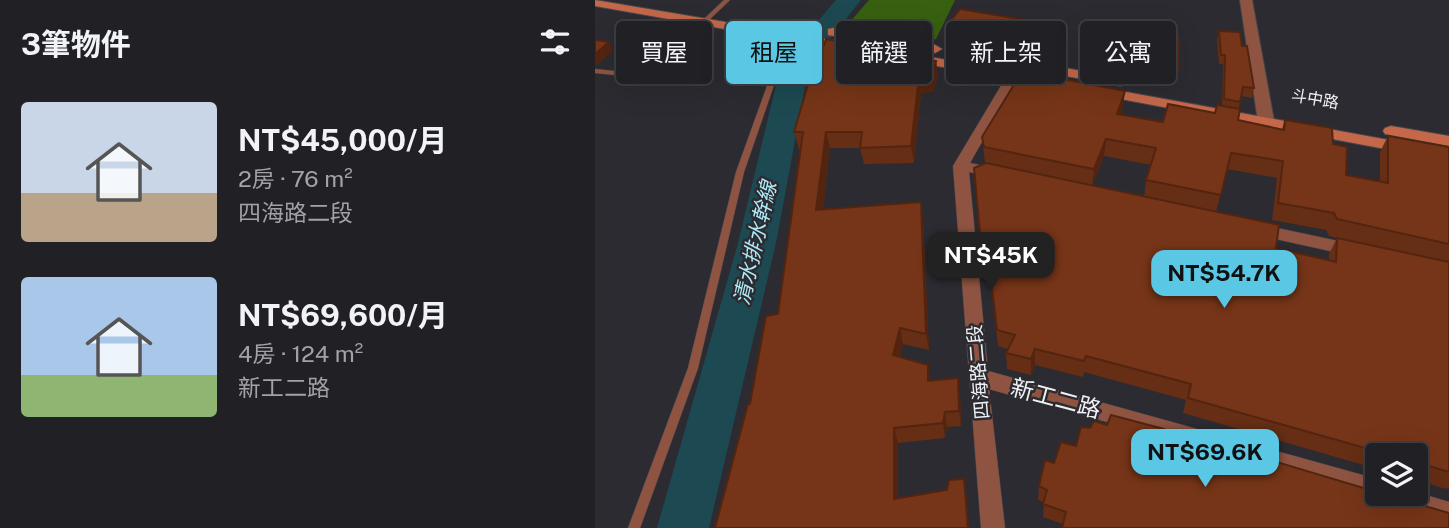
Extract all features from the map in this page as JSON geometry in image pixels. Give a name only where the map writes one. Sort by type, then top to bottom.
[{"type":"main road","points":[[651,0],[809,27],[836,37]]},
{"type":"main road","points":[[595,2],[705,21]]},
{"type":"main road","name":"斗中路","points":[[1066,79],[1266,115],[1449,141]]},
{"type":"main road","name":"斗中路","points":[[1266,115],[1449,156]]},
{"type":"street","points":[[1246,0],[1266,115]]},
{"type":"street","points":[[1010,84],[961,166],[1015,177]]},
{"type":"street","name":"四海路二段","points":[[961,166],[993,528]]},
{"type":"street","points":[[1232,224],[1368,254]]},
{"type":"street","name":"新工二路","points":[[978,377],[1365,486]]},
{"type":"street","points":[[1427,506],[1449,513]]},
{"type":"lane","points":[[705,21],[727,0]]},
{"type":"lane","points":[[595,72],[616,73]]},
{"type":"lane","points":[[634,528],[693,368],[740,172],[770,84]]},
{"type":"green space","points":[[869,0],[955,0],[936,39],[932,40],[932,21],[851,21]]},
{"type":"building","points":[[960,9],[1031,21],[951,21]]},
{"type":"building","points":[[1219,31],[1240,32],[1242,46],[1247,46],[1254,88],[1243,87],[1240,102],[1224,99],[1225,55],[1221,55]]},
{"type":"building","points":[[1176,38],[1179,38],[1179,68],[1176,68]]},
{"type":"building","points":[[826,39],[836,41],[836,84],[918,84],[911,146],[860,148],[862,132],[826,132],[816,210],[921,202],[926,334],[900,328],[893,355],[928,365],[928,381],[958,378],[959,411],[945,412],[943,423],[894,428],[894,499],[947,490],[949,480],[964,479],[968,528],[715,528],[750,404],[766,316],[778,314],[803,132],[794,132],[808,84],[822,84]]},
{"type":"building","points":[[595,40],[609,42],[595,54]]},
{"type":"building","points":[[932,60],[936,61],[932,76]]},
{"type":"building","points":[[1066,80],[1125,91],[1117,114],[1163,122],[1168,104],[1215,113],[1217,105],[1240,109],[1238,120],[1284,130],[1285,120],[1332,128],[1333,144],[1347,147],[1346,175],[1388,183],[1388,136],[1449,147],[1449,244],[1337,219],[1334,213],[1278,203],[1283,161],[1231,153],[1221,195],[1146,180],[1156,148],[1106,139],[1094,169],[984,147],[982,137],[1014,84],[1066,84]]},
{"type":"building","points":[[986,163],[1279,225],[1276,248],[1336,262],[1337,238],[1449,262],[1449,472],[1428,466],[1428,443],[1365,443],[1365,448],[1188,398],[1191,384],[1086,356],[1084,361],[1035,349],[1031,359],[1006,353],[1015,335],[997,330],[987,245],[981,244],[974,168]]},
{"type":"building","points":[[1111,415],[1164,429],[1160,449],[1241,469],[1243,452],[1365,488],[1365,506],[1425,506],[1449,513],[1449,528],[1062,528],[1066,512],[1043,504],[1047,490],[1039,486],[1045,460],[1054,463],[1061,442],[1076,446],[1081,427],[1090,428],[1094,421],[1107,425]]},
{"type":"waterway","name":"清水排水幹線","points":[[683,528],[757,243],[795,64],[849,0]]}]
